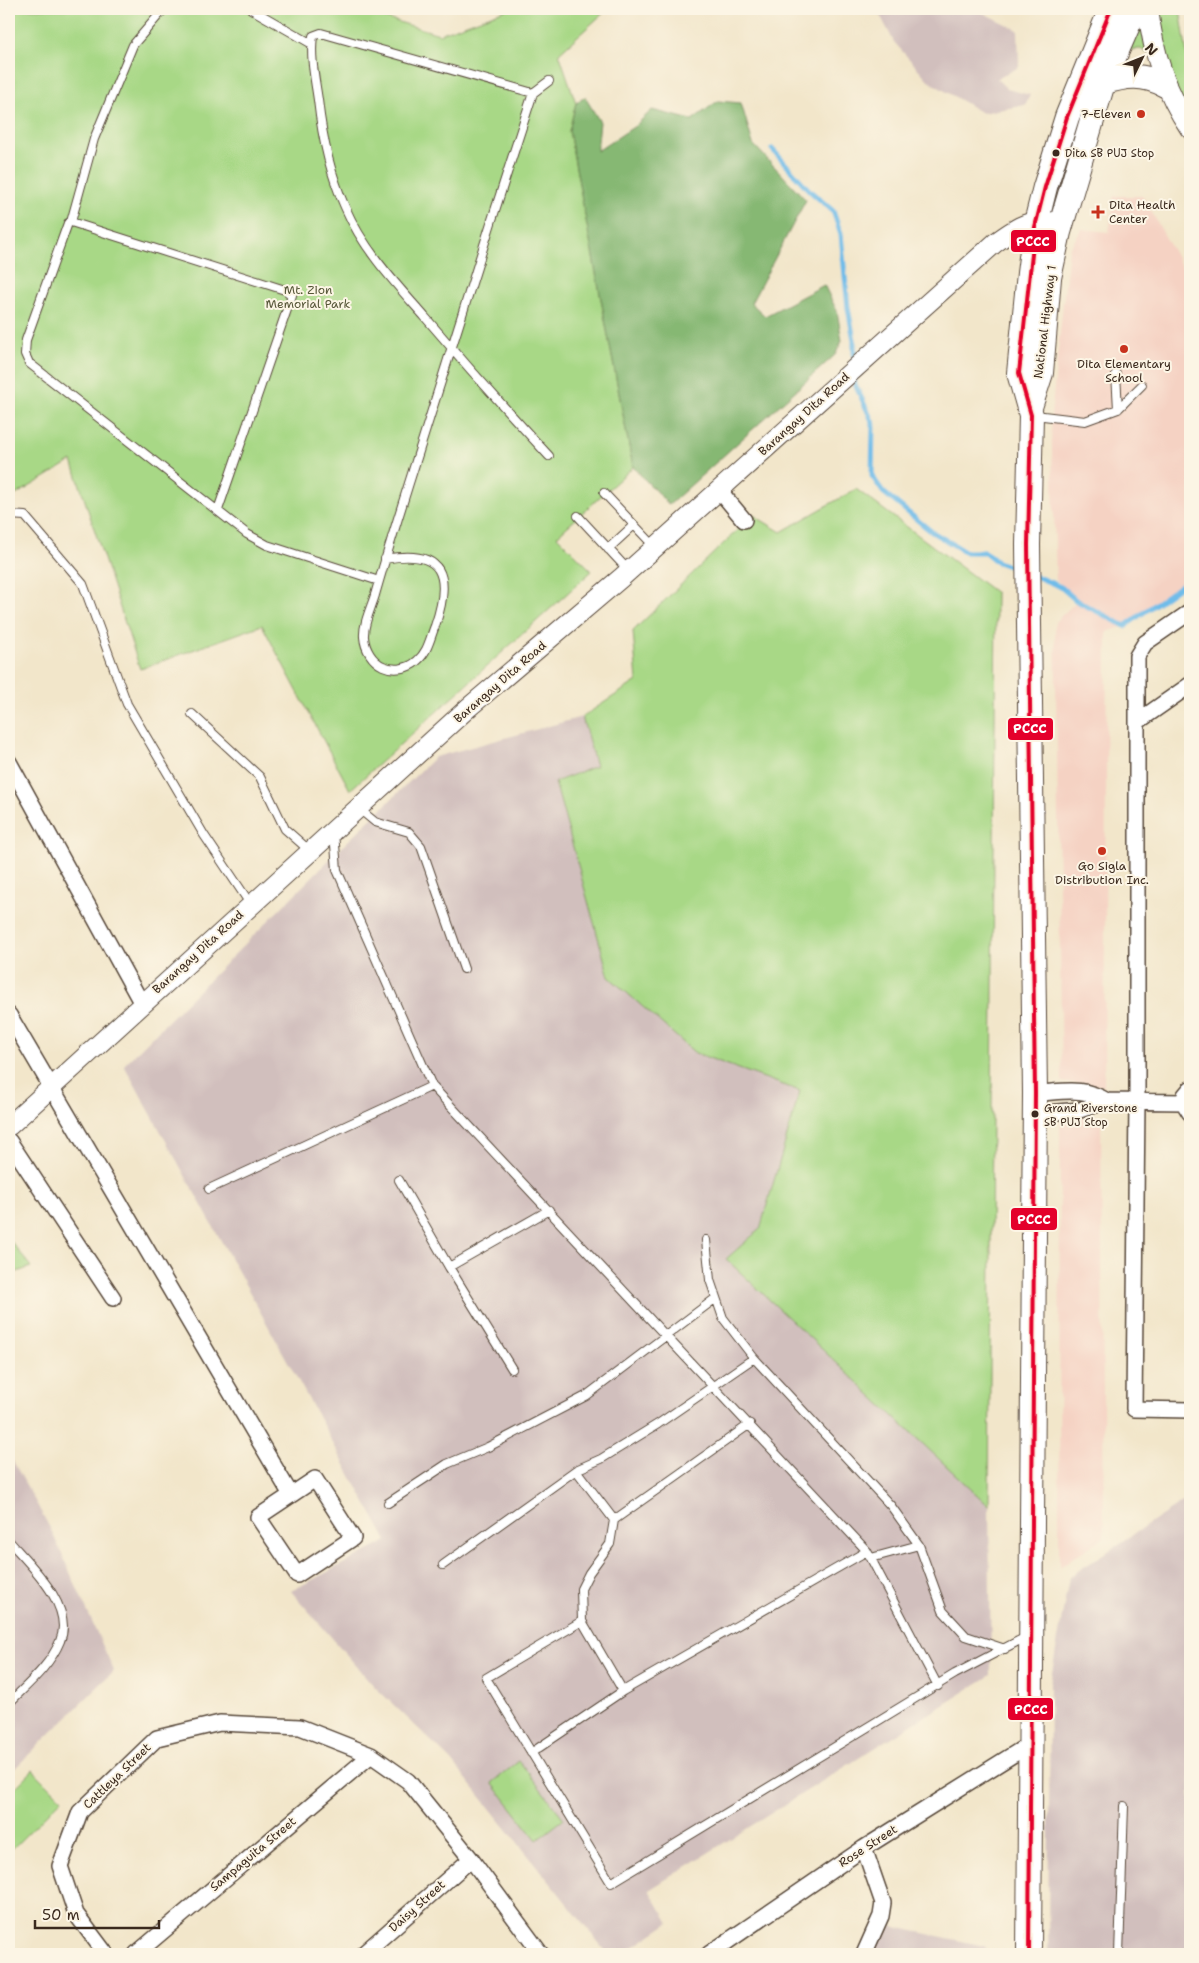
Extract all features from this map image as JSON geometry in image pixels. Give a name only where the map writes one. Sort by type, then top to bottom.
[{"type":"highway","name":"National Highway 1","points":[[1031,411],[1019,373],[1028,273],[1037,220],[1067,117],[1112,9]]},
{"type":"highway","name":"National Highway 1","points":[[1028,1954],[1033,1634],[1035,1104],[1028,545],[1031,411],[1040,373],[1049,278],[1061,224],[1103,83],[1135,9]]},
{"type":"highway","points":[[1103,83],[1129,76],[1142,76],[1165,85]]},
{"type":"main road","points":[[1148,9],[1150,26],[1165,85],[1190,128]]},
{"type":"street","points":[[1037,220],[1061,224]]},
{"type":"street","name":"Barangay Dita Road","points":[[9,1126],[468,708],[629,571],[995,243],[1015,228],[1037,220]]},
{"type":"street","points":[[995,243],[1009,239],[1017,244],[1025,254],[1028,273]]},
{"type":"street","points":[[719,490],[744,520]]},
{"type":"street","points":[[1190,612],[1145,643],[1137,656],[1137,1101],[1134,1409],[1190,1410]]},
{"type":"street","points":[[1137,722],[1190,685]]},
{"type":"street","points":[[9,762],[142,1004]]},
{"type":"street","points":[[9,1015],[291,1495]]},
{"type":"street","points":[[1035,1104],[1080,1110],[1107,1101],[1137,1101],[1187,1108],[1184,1095],[1190,1089]]},
{"type":"street","points":[[1035,1104],[1080,1091],[1093,1093],[1107,1101]]},
{"type":"street","points":[[9,1141],[113,1298]]},
{"type":"street","points":[[315,1479],[353,1538],[297,1575],[258,1517],[291,1495],[315,1479]]},
{"type":"street","name":"Cattleya Street","points":[[106,1954],[76,1914],[60,1866],[80,1812],[157,1738],[220,1723],[300,1727],[371,1755],[408,1781],[471,1859],[541,1954]]},
{"type":"street","name":"Rose Street","points":[[709,1954],[864,1848],[1030,1744]]},
{"type":"street","name":"Sampaguita Street","points":[[136,1954],[371,1755]]},
{"type":"street","points":[[864,1848],[883,1903],[881,1916],[864,1954]]},
{"type":"street","name":"Daisy Street","points":[[363,1954],[471,1859]]},
{"type":"lane","points":[[164,9],[133,45],[94,140],[71,222],[66,226],[26,340],[25,354],[29,363],[247,534],[267,545],[379,582]]},
{"type":"lane","points":[[251,9],[312,44]]},
{"type":"lane","points":[[533,93],[321,33],[313,36],[312,44],[320,118],[337,187],[345,208],[364,243],[383,269],[451,348],[549,456]]},
{"type":"lane","points":[[385,559],[406,556],[427,560],[435,565],[442,580],[443,602],[427,649],[416,662],[408,666],[392,668],[383,666],[370,655],[366,647],[364,630],[385,559],[451,348],[533,93],[549,81]]},
{"type":"lane","points":[[71,222],[286,290],[292,295],[218,510]]},
{"type":"lane","points":[[1116,374],[1118,409]]},
{"type":"lane","points":[[1031,411],[1085,421],[1118,409],[1142,385]]},
{"type":"lane","points":[[604,494],[655,547]]},
{"type":"lane","points":[[9,515],[25,516],[82,584],[127,704],[204,835],[251,905]]},
{"type":"lane","points":[[578,516],[629,571]]},
{"type":"lane","points":[[608,548],[634,525]]},
{"type":"lane","points":[[192,714],[260,777],[285,829],[310,851]]},
{"type":"lane","points":[[358,808],[375,822],[409,832],[420,846],[464,969]]},
{"type":"lane","points":[[334,830],[337,870],[432,1086],[714,1385],[869,1555],[938,1686]]},
{"type":"lane","points":[[209,1188],[432,1086]]},
{"type":"lane","points":[[399,1180],[449,1267],[512,1369]]},
{"type":"lane","points":[[449,1267],[549,1210]]},
{"type":"lane","points":[[706,1240],[710,1280],[724,1318],[754,1358],[891,1506],[919,1545],[943,1611],[966,1636],[1004,1649]]},
{"type":"lane","points":[[388,1503],[447,1464],[488,1447],[586,1396],[716,1298]]},
{"type":"lane","points":[[443,1565],[576,1470],[601,1459],[754,1358]]},
{"type":"lane","points":[[623,1691],[582,1621],[581,1588],[588,1574],[610,1544],[614,1520],[750,1424]]},
{"type":"lane","points":[[576,1470],[614,1520]]},
{"type":"lane","points":[[9,1540],[48,1585],[62,1613],[61,1640],[44,1668],[9,1703]]},
{"type":"lane","points":[[531,1753],[623,1691],[869,1555],[919,1545]]},
{"type":"lane","points":[[582,1621],[486,1678],[611,1883],[938,1686],[1033,1634]]},
{"type":"lane","points":[[1119,1954],[1124,1806]]},
{"type":"shaded area","points":[[877,9],[975,9],[1018,30],[1019,67],[997,79],[1007,89],[1030,95],[1025,105],[982,113],[930,82],[894,42]]},
{"type":"shaded area","name":"Dita Elementary School","points":[[1114,196],[1143,196],[1190,282],[1190,579],[1125,626],[1107,632],[1104,1086],[1062,1082],[1055,622],[1077,601],[1056,580],[1051,416],[1069,249],[1082,229],[1109,232]]},
{"type":"shaded area","points":[[582,717],[596,766],[556,781],[695,1053],[800,1091],[760,1229],[727,1259],[989,1506],[991,1675],[649,1890],[669,1923],[623,1954],[608,1954],[451,1760],[374,1686],[291,1591],[387,1541],[124,1065],[347,842],[435,757]]},
{"type":"shaded area","points":[[1101,1116],[1104,1537],[1059,1567],[1060,1118]]},
{"type":"shaded area","points":[[9,1454],[51,1530],[114,1671],[9,1774]]},
{"type":"shaded area","points":[[1190,1497],[1190,1954],[1048,1954],[1050,1684],[1069,1577]]},
{"type":"shaded area","points":[[881,1924],[985,1946],[986,1954],[869,1954]]},
{"type":"green space","name":"Mt. Zion Memorial Park","points":[[9,9],[355,9],[439,34],[508,9],[608,9],[559,53],[576,103],[569,131],[633,467],[557,536],[592,571],[350,790],[262,625],[140,669],[72,461],[9,499]]},
{"type":"green space","points":[[1137,9],[1147,53],[1141,49],[1125,50]]},
{"type":"green space","points":[[1154,9],[1180,9],[1190,74],[1190,123],[1175,96]]},
{"type":"green space","points":[[585,97],[600,122],[597,151],[635,126],[652,110],[692,120],[718,101],[741,103],[753,144],[806,200],[751,303],[765,316],[824,285],[837,311],[842,341],[835,355],[669,505],[633,467],[569,131],[576,103]]},
{"type":"green space","points":[[856,489],[996,593],[989,1506],[726,1259],[760,1229],[800,1091],[695,1053],[609,977],[555,782],[596,766],[582,717],[637,681],[633,631],[753,515],[781,532]]},
{"type":"green space","points":[[9,1239],[31,1267],[9,1275]]},
{"type":"green space","points":[[519,1761],[564,1819],[537,1840],[492,1783]]},
{"type":"green space","points":[[33,1770],[62,1799],[11,1850],[9,1848],[9,1794]]},
{"type":"waterway","points":[[772,149],[810,191],[833,211],[841,234],[848,308],[854,340],[854,362]]},
{"type":"waterway","points":[[854,375],[855,384],[873,423],[872,476],[883,492],[932,532],[966,552],[985,552],[997,562],[1023,571]]},
{"type":"waterway","points":[[1035,576],[1061,587],[1077,601],[1125,626],[1190,579]]},
{"type":"transit line","name":"PCCC","points":[[1029,1954],[1035,1093],[1028,545],[1031,415],[1019,373],[1035,227],[1045,187],[1067,117],[1111,9]]},
{"type":"place","name":"7-Eleven","points":[[1141,114]]},
{"type":"place","name":"Dita SB PUJ Stop","points":[[1056,153]]},
{"type":"place","name":"Dita Health Center","points":[[1098,212]]},
{"type":"place","name":"Dita Elementary School","points":[[1124,349]]},
{"type":"place","name":"Go Sigla Distribution Inc.","points":[[1102,851]]},
{"type":"place","name":"Grand Riverstone SB PUJ Stop","points":[[1035,1114]]}]
